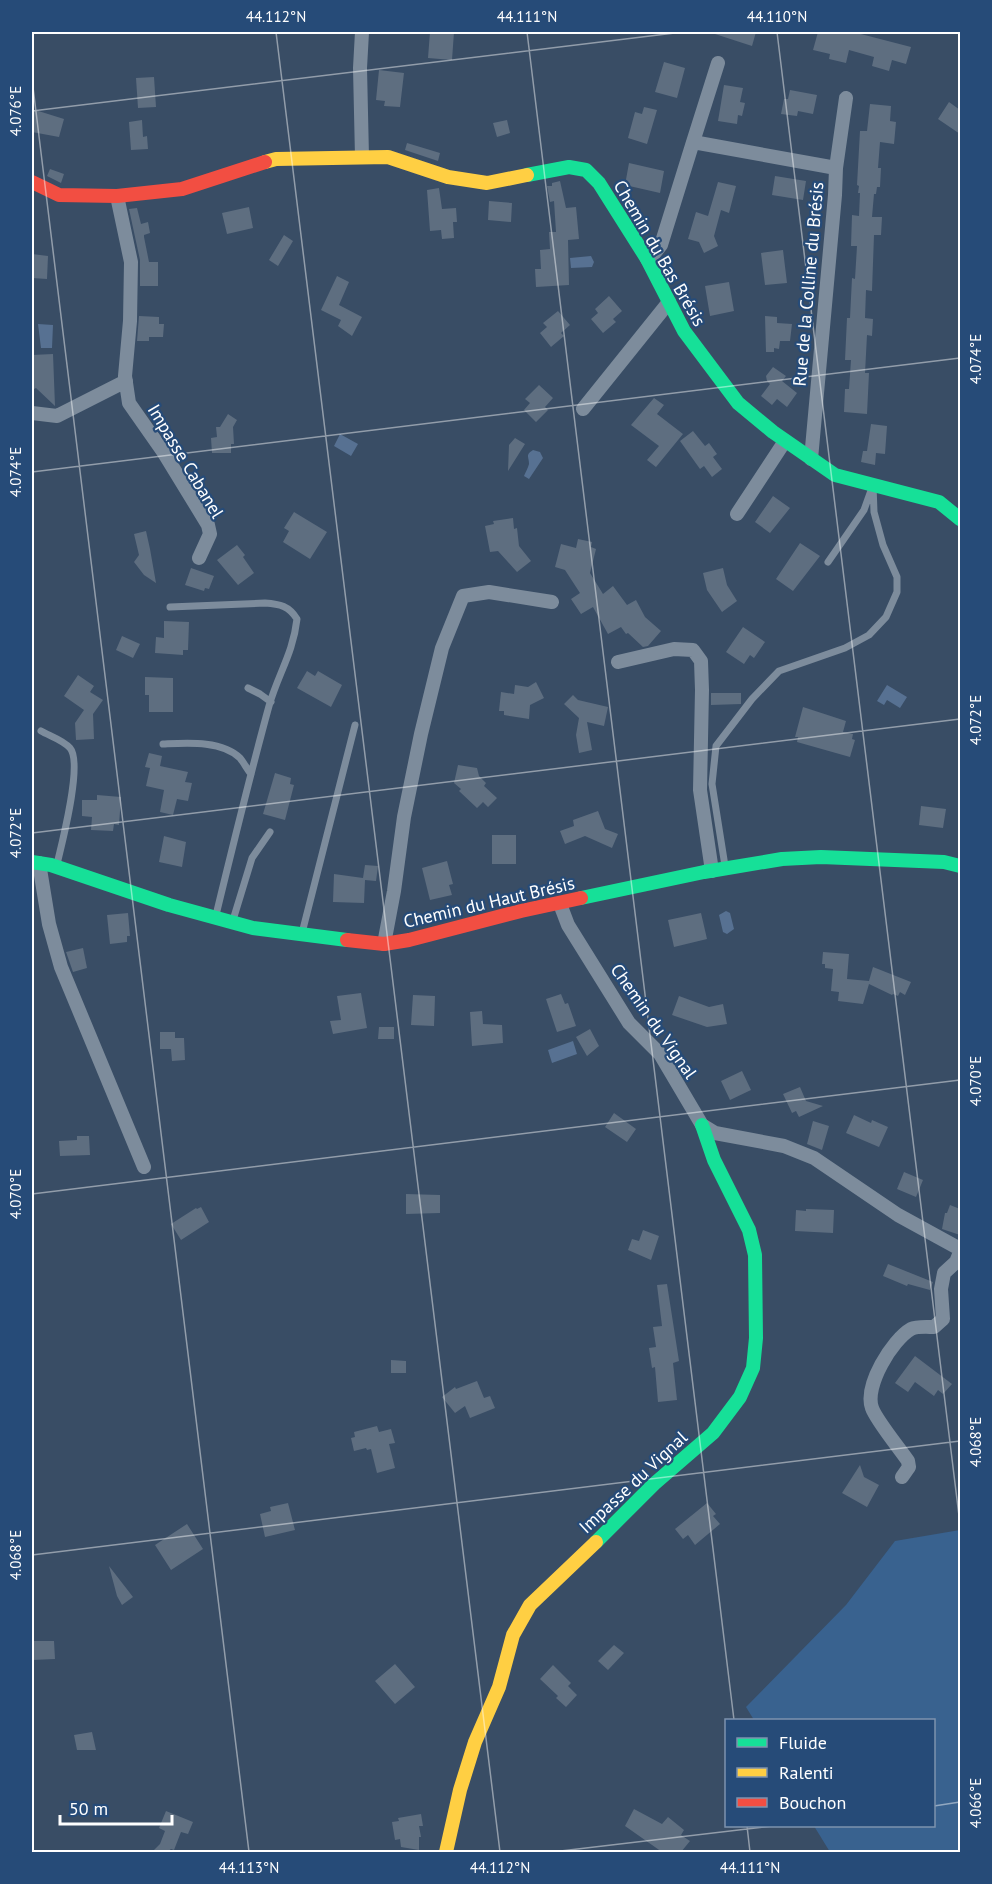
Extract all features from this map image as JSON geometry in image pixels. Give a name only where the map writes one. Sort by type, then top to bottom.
[{"type":"street","points":[[362,32],[360,68],[362,157]]},
{"type":"street","points":[[647,259],[661,245],[718,63]]},
{"type":"street","points":[[836,168],[846,98]]},
{"type":"street","name":"Rue de la Colline du Brésis","points":[[693,142],[836,168],[811,459]]},
{"type":"street","name":"Chemin du Bas Brésis","points":[[32,182],[59,195],[117,196],[182,189],[276,159],[362,157],[388,157],[448,177],[487,183],[568,167],[586,170],[599,183],[647,259],[684,331],[738,403],[785,441],[835,475],[939,502],[960,519]]},
{"type":"street","name":"Impasse Cabanel","points":[[117,196],[131,262],[126,381],[129,402],[164,453],[208,525],[210,534],[199,558]]},
{"type":"street","points":[[583,409],[669,302]]},
{"type":"street","points":[[32,413],[57,416],[126,381]]},
{"type":"street","points":[[737,514],[785,441]]},
{"type":"street","points":[[384,944],[404,817],[421,734],[442,648],[463,596],[489,592],[552,602]]},
{"type":"street","points":[[618,662],[674,649],[693,650],[701,661],[700,790],[718,870]]},
{"type":"street","name":"Chemin du Haut Brésis","points":[[35,863],[57,867],[169,905],[253,928],[384,944],[409,940],[522,911],[782,859],[821,857],[944,862],[960,866]]},
{"type":"street","points":[[35,863],[61,967],[144,1167]]},
{"type":"street","name":"Chemin du Vignal","points":[[560,904],[568,925],[629,1023],[660,1054],[702,1125]]},
{"type":"street","points":[[702,1125],[715,1133],[784,1146],[814,1158],[898,1215],[960,1250],[956,1262],[944,1272],[941,1289],[943,1319],[934,1327],[914,1327],[909,1330],[875,1375],[870,1397],[872,1409],[908,1461],[909,1467],[902,1477]]},
{"type":"street","name":"Impasse du Vignal","points":[[446,1852],[460,1790],[475,1742],[499,1687],[513,1635],[530,1605],[654,1484],[713,1433],[740,1397],[753,1368],[756,1338],[755,1255],[749,1230],[714,1160],[702,1125]]},
{"type":"lane","points":[[828,562],[864,510],[873,485]]},
{"type":"lane","points":[[718,870],[712,784],[716,746],[752,699],[779,671],[844,648],[869,635],[886,617],[897,592],[897,577],[874,512],[873,485]]},
{"type":"lane","points":[[170,607],[266,603],[287,607],[297,619],[291,654],[271,702],[215,917]]},
{"type":"lane","points":[[248,688],[271,702]]},
{"type":"lane","points":[[301,935],[355,725]]},
{"type":"lane","points":[[41,731],[69,747],[76,765],[57,867]]},
{"type":"lane","points":[[163,744],[183,743],[220,747],[238,757],[251,774]]},
{"type":"lane","points":[[232,922],[252,858],[270,832]]},
{"type":"shaded area","points":[[591,256],[594,262],[592,267],[571,268],[570,258]]},
{"type":"shaded area","points":[[38,324],[53,325],[52,348],[41,348]]},
{"type":"shaded area","points":[[340,434],[358,444],[351,456],[334,446]]},
{"type":"shaded area","points":[[533,450],[540,452],[543,458],[529,479],[524,476],[529,464],[528,455]]},
{"type":"shaded area","points":[[887,685],[907,697],[900,708],[887,700],[884,705],[877,701]]},
{"type":"shaded area","points":[[726,911],[730,913],[734,929],[727,934],[723,932],[719,915]]},
{"type":"shaded area","points":[[573,1041],[577,1054],[552,1063],[548,1050]]},
{"type":"shaded area","points":[[960,1530],[960,1852],[830,1852],[815,1827],[935,1827],[935,1719],[753,1719],[746,1707],[846,1605],[895,1541]]},
{"type":"building","points":[[430,32],[454,32],[452,60],[428,58]]},
{"type":"building","points":[[715,32],[756,32],[752,46],[715,34]]},
{"type":"building","points":[[818,32],[831,34],[832,32],[853,32],[911,47],[906,64],[892,60],[889,71],[872,66],[874,57],[849,50],[846,63],[829,59],[830,54],[813,50]]},
{"type":"building","points":[[664,62],[685,68],[677,98],[655,92]]},
{"type":"building","points":[[379,70],[404,73],[400,107],[384,106],[385,101],[376,100]]},
{"type":"building","points":[[154,77],[156,107],[138,108],[136,78]]},
{"type":"building","points":[[724,85],[743,88],[740,102],[745,103],[742,116],[738,115],[737,124],[718,121]]},
{"type":"building","points":[[790,90],[817,95],[813,114],[798,111],[797,116],[781,114],[784,99],[788,99]]},
{"type":"building","points":[[949,102],[960,110],[960,134],[938,119]]},
{"type":"building","points":[[870,104],[891,106],[890,121],[896,122],[894,144],[880,142],[878,168],[881,168],[880,187],[877,187],[876,194],[874,194],[872,217],[882,217],[881,235],[874,235],[872,291],[866,290],[865,318],[873,319],[872,336],[867,335],[865,373],[869,373],[867,414],[844,412],[845,389],[849,389],[851,360],[845,360],[847,318],[850,318],[852,278],[855,279],[857,246],[851,246],[852,215],[859,216],[860,193],[858,193],[859,186],[857,185],[860,131],[867,131]]},
{"type":"building","points":[[644,107],[657,110],[647,144],[628,138],[635,112],[642,114]]},
{"type":"building","points":[[32,109],[64,119],[59,137],[32,132]]},
{"type":"building","points":[[142,120],[143,137],[147,136],[148,149],[131,150],[129,122]]},
{"type":"building","points":[[507,120],[510,133],[497,137],[493,123]]},
{"type":"building","points":[[407,143],[440,153],[438,161],[405,150]]},
{"type":"building","points":[[629,163],[664,171],[660,193],[625,185]]},
{"type":"building","points":[[50,169],[64,174],[61,183],[47,176]]},
{"type":"building","points":[[775,176],[806,181],[803,200],[772,195]]},
{"type":"building","points":[[560,181],[566,208],[576,207],[579,239],[568,240],[569,285],[536,287],[535,269],[541,269],[540,250],[550,249],[549,232],[556,232],[554,201],[550,202],[547,186]]},
{"type":"building","points":[[718,182],[736,186],[729,213],[721,210],[714,236],[718,246],[704,253],[699,242],[688,239],[696,212],[708,216]]},
{"type":"building","points":[[439,188],[442,209],[456,208],[457,222],[453,222],[454,238],[442,239],[441,230],[430,231],[427,190]]},
{"type":"building","points":[[489,201],[512,203],[511,222],[488,220]]},
{"type":"building","points":[[249,207],[253,228],[227,234],[222,213]]},
{"type":"building","points":[[137,208],[141,224],[148,222],[150,233],[144,237],[149,262],[158,262],[158,286],[140,286],[140,260],[129,209]]},
{"type":"building","points":[[284,235],[293,241],[278,266],[269,260]]},
{"type":"building","points":[[783,250],[787,283],[765,285],[761,253]]},
{"type":"building","points":[[32,254],[48,256],[47,279],[32,278]]},
{"type":"building","points":[[337,276],[349,282],[339,305],[362,317],[352,336],[338,326],[341,320],[321,310]]},
{"type":"building","points":[[729,282],[734,311],[710,316],[705,286]]},
{"type":"building","points":[[609,296],[622,311],[613,319],[616,322],[603,333],[591,319],[598,313],[595,309]]},
{"type":"building","points":[[558,311],[570,325],[561,333],[564,336],[551,347],[540,333],[547,327],[543,323]]},
{"type":"building","points":[[139,316],[159,317],[159,324],[164,324],[163,337],[149,337],[149,341],[137,341]]},
{"type":"building","points":[[765,316],[777,317],[777,323],[792,324],[790,341],[780,341],[779,349],[774,348],[774,352],[766,352]]},
{"type":"building","points":[[53,354],[55,406],[36,388],[32,390],[32,355]]},
{"type":"building","points":[[773,367],[786,376],[782,381],[797,393],[787,407],[777,399],[772,405],[761,396],[770,384],[766,376]]},
{"type":"building","points":[[539,385],[553,398],[545,407],[548,410],[536,422],[524,410],[530,403],[525,399]]},
{"type":"building","points":[[654,398],[664,405],[657,414],[683,434],[656,467],[647,460],[659,446],[631,425]]},
{"type":"building","points":[[228,414],[237,420],[233,427],[234,444],[231,444],[231,453],[212,453],[211,438],[217,437],[216,427],[220,427]]},
{"type":"building","points":[[871,424],[887,426],[885,454],[876,453],[875,465],[861,462],[863,451],[867,451]]},
{"type":"building","points":[[693,431],[705,446],[709,443],[717,454],[713,457],[722,469],[712,477],[704,466],[700,469],[680,441]]},
{"type":"building","points":[[515,438],[525,444],[508,471],[509,445]]},
{"type":"building","points":[[773,496],[790,508],[770,533],[755,522]]},
{"type":"building","points":[[294,512],[327,532],[310,559],[283,542],[289,531],[284,528]]},
{"type":"building","points":[[513,518],[514,529],[517,528],[519,546],[531,561],[517,572],[498,551],[490,552],[485,526],[494,524],[493,521]]},
{"type":"building","points":[[146,531],[156,583],[144,575],[134,562],[139,555],[134,534]]},
{"type":"building","points":[[578,539],[592,542],[591,547],[596,549],[590,573],[603,594],[613,586],[627,605],[636,600],[645,617],[661,631],[648,646],[643,647],[628,633],[626,634],[621,627],[608,634],[593,607],[581,614],[571,599],[580,593],[565,570],[555,567],[561,544],[576,548]]},
{"type":"building","points":[[800,543],[820,556],[793,591],[776,579]]},
{"type":"building","points":[[237,545],[254,573],[238,585],[217,560]]},
{"type":"building","points":[[191,568],[214,576],[209,589],[205,588],[204,591],[185,585]]},
{"type":"building","points":[[723,568],[727,585],[737,601],[722,612],[707,590],[703,573]]},
{"type":"building","points":[[164,621],[189,622],[188,650],[183,650],[183,655],[155,653],[156,637],[164,638]]},
{"type":"building","points":[[743,627],[765,642],[754,658],[750,655],[744,664],[726,652]]},
{"type":"building","points":[[122,636],[140,644],[133,658],[116,650]]},
{"type":"building","points":[[307,671],[315,676],[318,671],[342,685],[331,707],[297,688]]},
{"type":"building","points":[[78,675],[94,686],[90,692],[103,700],[93,714],[94,739],[76,740],[75,723],[84,710],[64,696]]},
{"type":"building","points":[[145,677],[173,678],[173,712],[149,712],[149,695],[145,695]]},
{"type":"building","points":[[536,682],[544,698],[530,705],[529,719],[504,715],[504,711],[499,711],[501,692],[514,694],[515,685],[528,687]]},
{"type":"building","points":[[711,693],[741,693],[741,704],[711,705]]},
{"type":"building","points":[[573,695],[578,700],[608,707],[604,726],[587,722],[592,750],[579,753],[576,735],[579,718],[564,704]]},
{"type":"building","points":[[803,707],[846,721],[843,732],[853,734],[852,739],[855,740],[850,757],[797,742],[798,737],[795,737]]},
{"type":"building","points":[[149,753],[162,756],[160,766],[188,772],[185,782],[192,783],[188,801],[177,799],[173,815],[160,812],[164,790],[146,786],[150,768],[145,767]]},
{"type":"building","points":[[458,765],[477,768],[479,776],[486,783],[484,786],[497,798],[488,807],[483,802],[477,808],[459,791],[461,789],[454,783]]},
{"type":"building","points":[[275,773],[291,778],[290,784],[294,785],[285,820],[263,814]]},
{"type":"building","points":[[97,795],[121,797],[119,825],[114,824],[113,831],[91,830],[92,817],[82,816],[82,800],[97,800]]},
{"type":"building","points":[[921,806],[946,809],[943,828],[919,825]]},
{"type":"building","points":[[598,811],[605,829],[618,834],[612,848],[585,836],[565,844],[560,831],[574,826],[573,820]]},
{"type":"building","points":[[492,835],[516,835],[516,864],[492,864]]},
{"type":"building","points":[[164,836],[186,842],[182,867],[159,862]]},
{"type":"building","points":[[447,861],[453,884],[449,885],[452,895],[430,900],[422,868]]},
{"type":"building","points":[[365,865],[378,866],[376,881],[365,880],[364,903],[333,902],[334,874],[363,878]]},
{"type":"building","points":[[128,913],[130,936],[127,936],[127,942],[110,944],[107,915]]},
{"type":"building","points":[[701,913],[707,939],[674,947],[668,920]]},
{"type":"building","points":[[83,948],[87,968],[73,972],[66,952]]},
{"type":"building","points":[[823,952],[849,954],[847,979],[869,981],[873,967],[911,982],[905,995],[900,992],[898,996],[892,995],[869,984],[863,1004],[838,1001],[839,992],[831,991],[833,969],[825,968],[825,964],[822,964]]},
{"type":"building","points":[[361,993],[367,1028],[333,1034],[330,1021],[341,1020],[337,996]]},
{"type":"building","points":[[561,994],[565,1004],[568,1003],[576,1026],[557,1032],[546,999]]},
{"type":"building","points":[[413,995],[435,996],[434,1026],[411,1025]]},
{"type":"building","points":[[679,996],[709,1007],[723,1004],[727,1024],[707,1027],[672,1015]]},
{"type":"building","points":[[482,1011],[483,1024],[502,1025],[503,1043],[472,1046],[470,1012]]},
{"type":"building","points":[[379,1027],[394,1027],[394,1039],[378,1039]]},
{"type":"building","points":[[590,1029],[599,1046],[587,1056],[576,1037]]},
{"type":"building","points":[[160,1032],[175,1032],[175,1038],[184,1038],[185,1060],[172,1061],[171,1049],[160,1049]]},
{"type":"building","points":[[742,1071],[751,1090],[730,1100],[721,1081]]},
{"type":"building","points":[[800,1087],[806,1101],[823,1106],[799,1117],[796,1111],[792,1113],[783,1094]]},
{"type":"building","points":[[614,1113],[636,1129],[627,1142],[605,1127]]},
{"type":"building","points":[[854,1115],[871,1123],[872,1120],[888,1127],[879,1147],[846,1133]]},
{"type":"building","points":[[813,1121],[829,1126],[822,1150],[807,1144]]},
{"type":"building","points":[[77,1136],[89,1136],[90,1155],[60,1156],[59,1141],[77,1140]]},
{"type":"building","points":[[904,1172],[923,1180],[916,1197],[897,1189]]},
{"type":"building","points":[[406,1194],[440,1195],[440,1213],[406,1214]]},
{"type":"building","points":[[950,1205],[960,1209],[960,1235],[942,1229],[945,1213]]},
{"type":"building","points":[[201,1207],[209,1222],[181,1240],[171,1224]]},
{"type":"building","points":[[806,1209],[834,1210],[833,1233],[795,1231],[796,1210],[806,1211]]},
{"type":"building","points":[[643,1230],[659,1236],[651,1260],[628,1250],[632,1239],[639,1241]]},
{"type":"building","points":[[888,1264],[933,1282],[930,1290],[908,1284],[907,1286],[883,1276]]},
{"type":"building","points":[[667,1284],[679,1361],[673,1363],[677,1400],[658,1402],[655,1367],[652,1368],[649,1348],[656,1347],[653,1327],[662,1326],[657,1285]]},
{"type":"building","points":[[915,1356],[952,1384],[943,1394],[938,1390],[934,1396],[915,1382],[908,1392],[895,1383]]},
{"type":"building","points":[[391,1360],[406,1361],[406,1373],[391,1373]]},
{"type":"building","points":[[477,1381],[484,1398],[490,1396],[495,1408],[470,1418],[465,1406],[455,1413],[442,1397],[455,1387],[456,1389]]},
{"type":"building","points":[[377,1426],[379,1432],[391,1429],[395,1443],[389,1444],[395,1468],[377,1473],[371,1449],[354,1451],[351,1438],[355,1437],[354,1432]]},
{"type":"building","points":[[860,1465],[864,1477],[879,1485],[867,1507],[842,1493]]},
{"type":"building","points":[[288,1503],[295,1530],[265,1537],[260,1514],[271,1511],[270,1507]]},
{"type":"building","points":[[707,1503],[716,1514],[713,1516],[720,1524],[695,1545],[688,1535],[683,1539],[675,1529]]},
{"type":"building","points":[[187,1524],[203,1549],[171,1570],[155,1545]]},
{"type":"building","points":[[109,1566],[133,1597],[122,1605],[117,1596]]},
{"type":"building","points":[[32,1641],[54,1641],[55,1659],[32,1660]]},
{"type":"building","points":[[614,1645],[624,1653],[608,1670],[598,1661]]},
{"type":"building","points":[[395,1664],[415,1687],[395,1704],[375,1681]]},
{"type":"building","points":[[553,1665],[571,1683],[568,1686],[577,1695],[566,1707],[540,1679]]},
{"type":"building","points":[[92,1732],[96,1750],[77,1750],[74,1735]]},
{"type":"building","points":[[634,1809],[662,1824],[668,1817],[684,1830],[681,1835],[690,1841],[681,1852],[662,1852],[625,1826]]},
{"type":"building","points":[[166,1811],[193,1822],[188,1834],[181,1832],[174,1850],[152,1852],[160,1844],[165,1831],[159,1828]]},
{"type":"building","points":[[421,1814],[423,1826],[419,1826],[421,1837],[419,1837],[419,1850],[401,1847],[400,1839],[395,1840],[392,1822],[399,1821],[398,1818]]},
{"type":"traffic: fast","points":[[527,175],[569,167],[586,170],[599,183],[647,259],[684,331],[738,403],[773,432],[835,475],[939,502],[960,519]]},
{"type":"traffic: fast","points":[[581,898],[704,872],[782,859],[821,857],[944,862],[960,866]]},
{"type":"traffic: fast","points":[[32,862],[51,865],[169,905],[253,928],[347,940]]},
{"type":"traffic: fast","points":[[596,1542],[654,1484],[713,1433],[740,1397],[753,1368],[756,1338],[755,1255],[749,1230],[714,1160],[702,1125]]},
{"type":"traffic: slow","points":[[265,162],[276,159],[388,157],[448,177],[487,183],[527,175]]},
{"type":"traffic: slow","points":[[446,1852],[460,1790],[475,1742],[499,1687],[513,1635],[530,1605],[596,1542]]},
{"type":"traffic: jam","points":[[32,182],[59,195],[117,196],[182,189],[265,162]]},
{"type":"traffic: jam","points":[[347,940],[384,944],[409,940],[581,898]]}]
